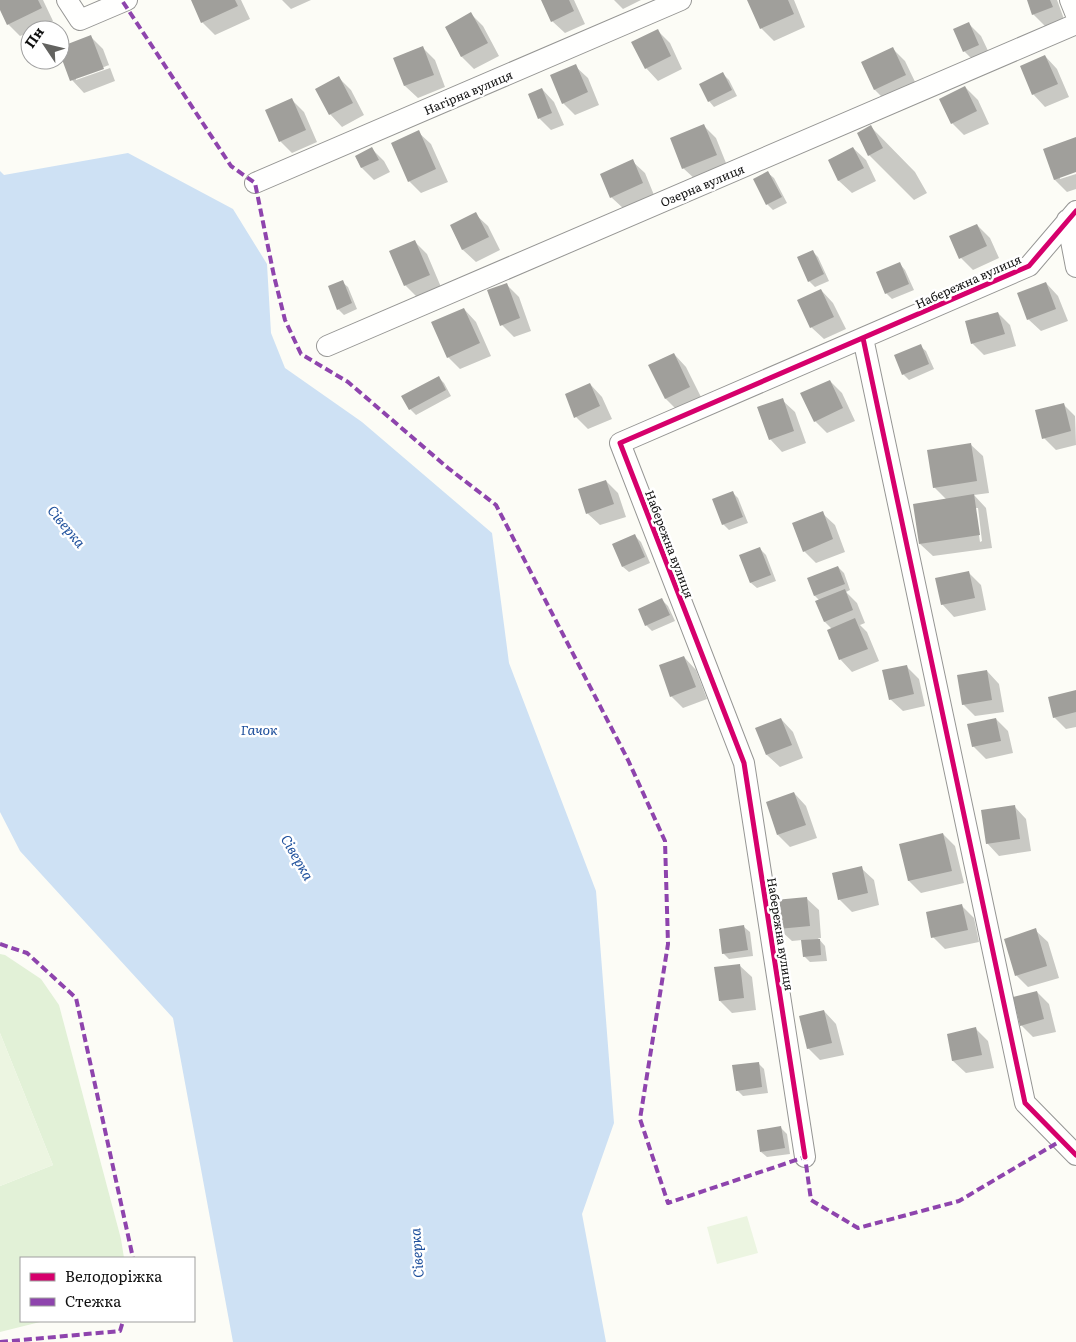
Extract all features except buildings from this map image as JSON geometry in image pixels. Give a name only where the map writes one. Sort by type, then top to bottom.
[{"type":"street","points":[[67,0],[80,20],[127,0]]},
{"type":"street","name":"Нагірна вулиця","points":[[255,183],[680,0]]},
{"type":"street","points":[[1070,0],[1076,15]]},
{"type":"street","name":"Озерна вулиця","points":[[327,346],[1076,24]]},
{"type":"street","points":[[1071,215],[1076,267]]},
{"type":"street","name":"Набережна вулиця","points":[[806,1157],[744,763],[620,443],[1029,266],[1071,215]]},
{"type":"street","points":[[863,338],[1025,1103],[1076,1155]]},
{"type":"green space","points":[[0,954],[5,955],[41,979],[59,1005],[121,1239],[124,1257],[20,1257],[20,1322],[40,1322],[0,1332],[0,1186],[53,1165],[0,1033]]},
{"type":"green space","points":[[0,1033],[53,1165],[0,1186]]},
{"type":"green space","points":[[747,1216],[758,1253],[717,1264],[707,1227]]},
{"type":"water","name":"Гачок","points":[[128,153],[233,209],[267,264],[271,333],[285,368],[362,422],[492,533],[509,663],[596,891],[614,1123],[582,1214],[606,1342],[233,1342],[173,1018],[20,851],[0,812],[0,171],[4,175]]},
{"type":"marked path","points":[[123,2],[231,166],[255,183],[285,320],[301,354],[348,382],[448,468],[496,505],[628,760],[665,841],[668,944],[640,1119],[668,1203],[805,1157],[811,1200],[858,1228],[959,1201],[1062,1140]]},
{"type":"marked path","points":[[0,944],[27,953],[76,998],[133,1257]]},
{"type":"marked path","points":[[0,1342],[120,1331],[123,1322]]},
{"type":"cycle path","points":[[805,1157],[744,763],[620,443],[1029,266],[1076,211]]},
{"type":"cycle path","points":[[863,338],[1025,1103],[1076,1155]]},
{"type":"water label","name":"Сіверка","points":[[67,526]]},
{"type":"water label","name":"Сіверка","points":[[298,857]]},
{"type":"water label","name":"Сіверка","points":[[416,1253]]}]
